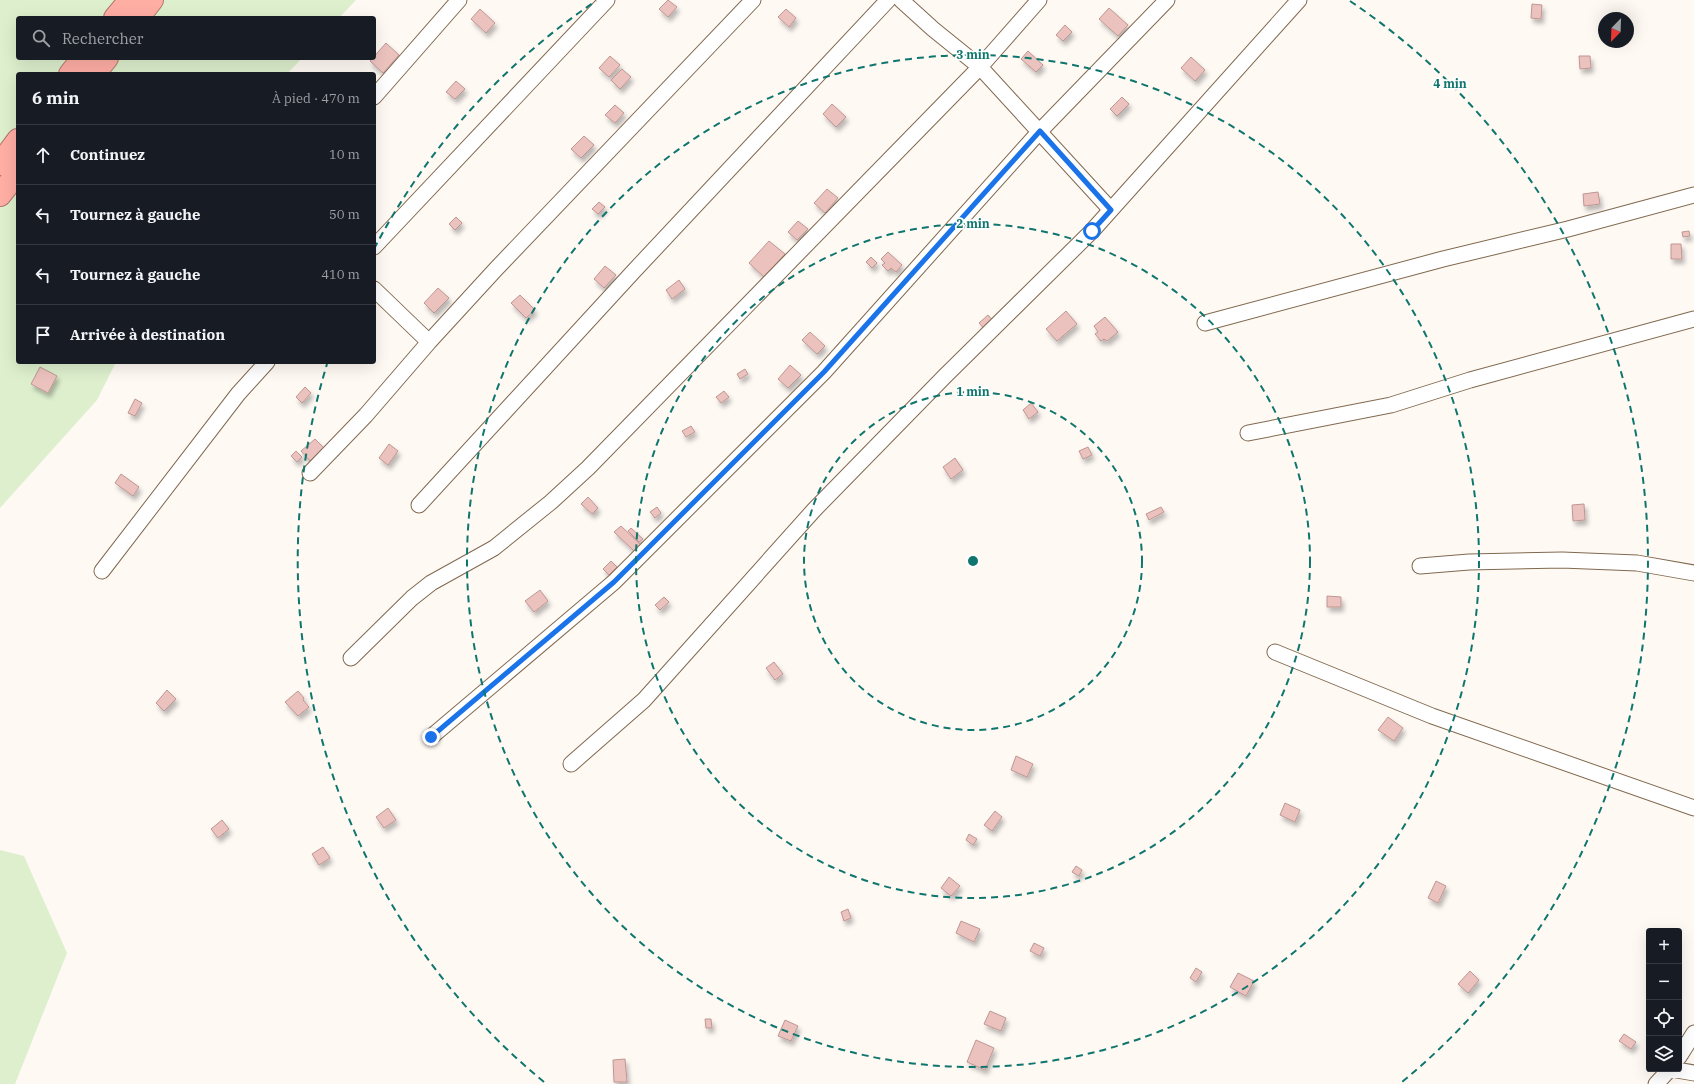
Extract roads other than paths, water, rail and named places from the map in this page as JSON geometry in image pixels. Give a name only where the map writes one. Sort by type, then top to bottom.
[{"type":"highway","points":[[117,16],[130,0]]},
{"type":"highway","points":[[140,16],[152,0]]},
{"type":"highway","points":[[72,72],[81,60]]},
{"type":"highway","points":[[96,72],[105,60]]},
{"type":"highway","points":[[0,164],[16,143]]},
{"type":"highway","points":[[0,195],[16,175]]},
{"type":"street","points":[[376,95],[459,0]]},
{"type":"street","points":[[376,245],[607,0]]},
{"type":"street","points":[[310,473],[366,415],[429,342],[496,269],[753,0]]},
{"type":"street","points":[[419,505],[627,278],[888,0]]},
{"type":"street","points":[[901,0],[933,29],[980,67],[1111,210]]},
{"type":"street","points":[[351,658],[412,598],[431,582],[494,548],[551,502],[588,468],[980,67],[1039,0]]},
{"type":"street","points":[[431,737],[614,582],[824,372],[1040,131],[1167,0]]},
{"type":"street","points":[[571,764],[644,700],[814,510],[945,376],[1092,231],[1299,0]]},
{"type":"street","points":[[1205,324],[1443,259],[1568,229],[1694,195]]},
{"type":"street","points":[[376,291],[429,342]]},
{"type":"street","points":[[1248,433],[1391,405],[1470,380],[1694,319]]},
{"type":"street","points":[[102,571],[238,394],[265,364]]},
{"type":"street","points":[[1420,566],[1469,562],[1562,560],[1636,563],[1694,573]]},
{"type":"street","points":[[1275,652],[1432,716],[1694,808]]},
{"type":"street","points":[[1682,1052],[1694,1033]]},
{"type":"street","points":[[1682,1071],[1694,1073]]},
{"type":"street","points":[[1656,1084],[1668,1072]]}]
